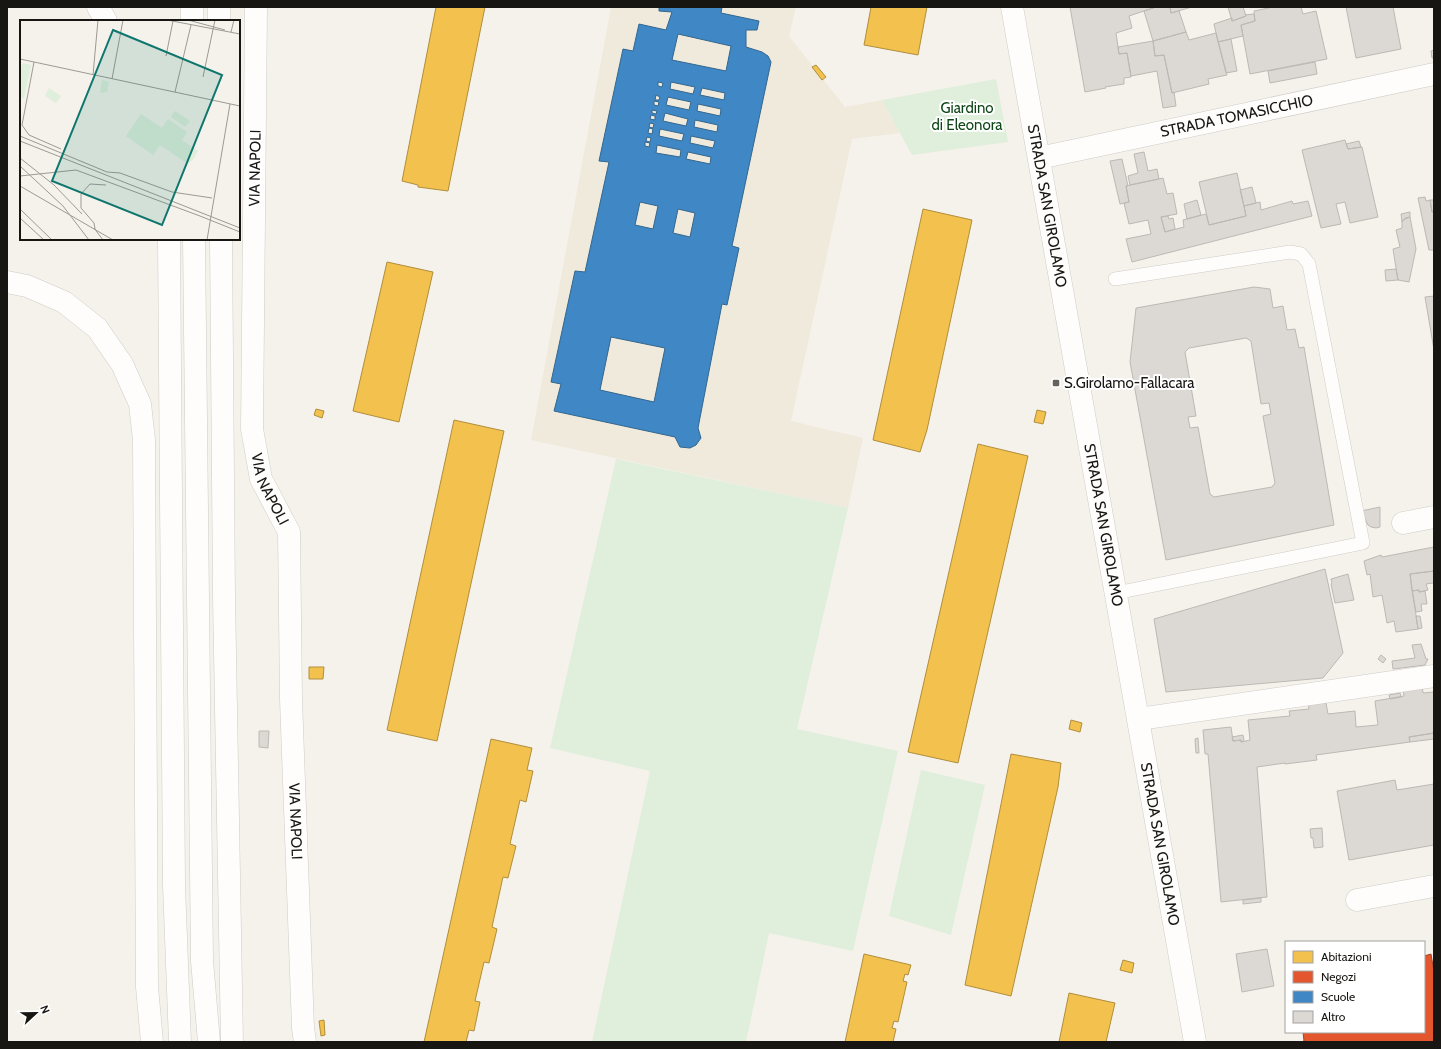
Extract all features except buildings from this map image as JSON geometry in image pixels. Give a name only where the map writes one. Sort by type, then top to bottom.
[{"type":"main road","points":[[98,7],[105,20]]},
{"type":"main road","points":[[192,7],[192,20]]},
{"type":"main road","points":[[219,7],[219,20]]},
{"type":"main road","name":"VIA NAPOLI","points":[[256,7],[252,429],[261,478],[289,532],[292,714],[303,1028],[305,1042]]},
{"type":"main road","name":"STRADA SAN GIROLAMO","points":[[1012,7],[1139,718],[1195,1042]]},
{"type":"main road","name":"STRADA TOMASICCHIO","points":[[1039,158],[1434,74]]},
{"type":"main road","points":[[169,240],[174,885],[180,1042]]},
{"type":"main road","points":[[194,240],[202,961],[209,1042]]},
{"type":"main road","points":[[221,240],[224,613],[232,1042]]},
{"type":"main road","points":[[7,282],[27,286],[64,302],[94,326],[122,364],[140,404],[144,440],[147,987],[152,1042]]},
{"type":"main road","points":[[1404,523],[1434,517]]},
{"type":"main road","points":[[1139,718],[1434,676]]},
{"type":"main road","points":[[1357,900],[1434,886]]},
{"type":"lane","points":[[1115,279],[1290,252],[1302,254],[1309,264],[1363,543],[1116,593]]},
{"type":"shaded area","points":[[611,7],[796,7],[789,36],[845,107],[882,100],[900,133],[852,139],[791,421],[863,438],[848,508],[531,440]]},
{"type":"green space","name":"Giardino di Eleonora","points":[[996,79],[1008,142],[912,155],[882,100]]},
{"type":"green space","points":[[616,459],[848,508],[797,729],[898,751],[853,951],[769,933],[746,1042],[592,1042],[650,771],[550,748]]},
{"type":"green space","points":[[921,770],[985,785],[951,935],[889,916]]},
{"type":"place","name":"S.Girolamo-Fallacara","points":[[1056,383]]}]
